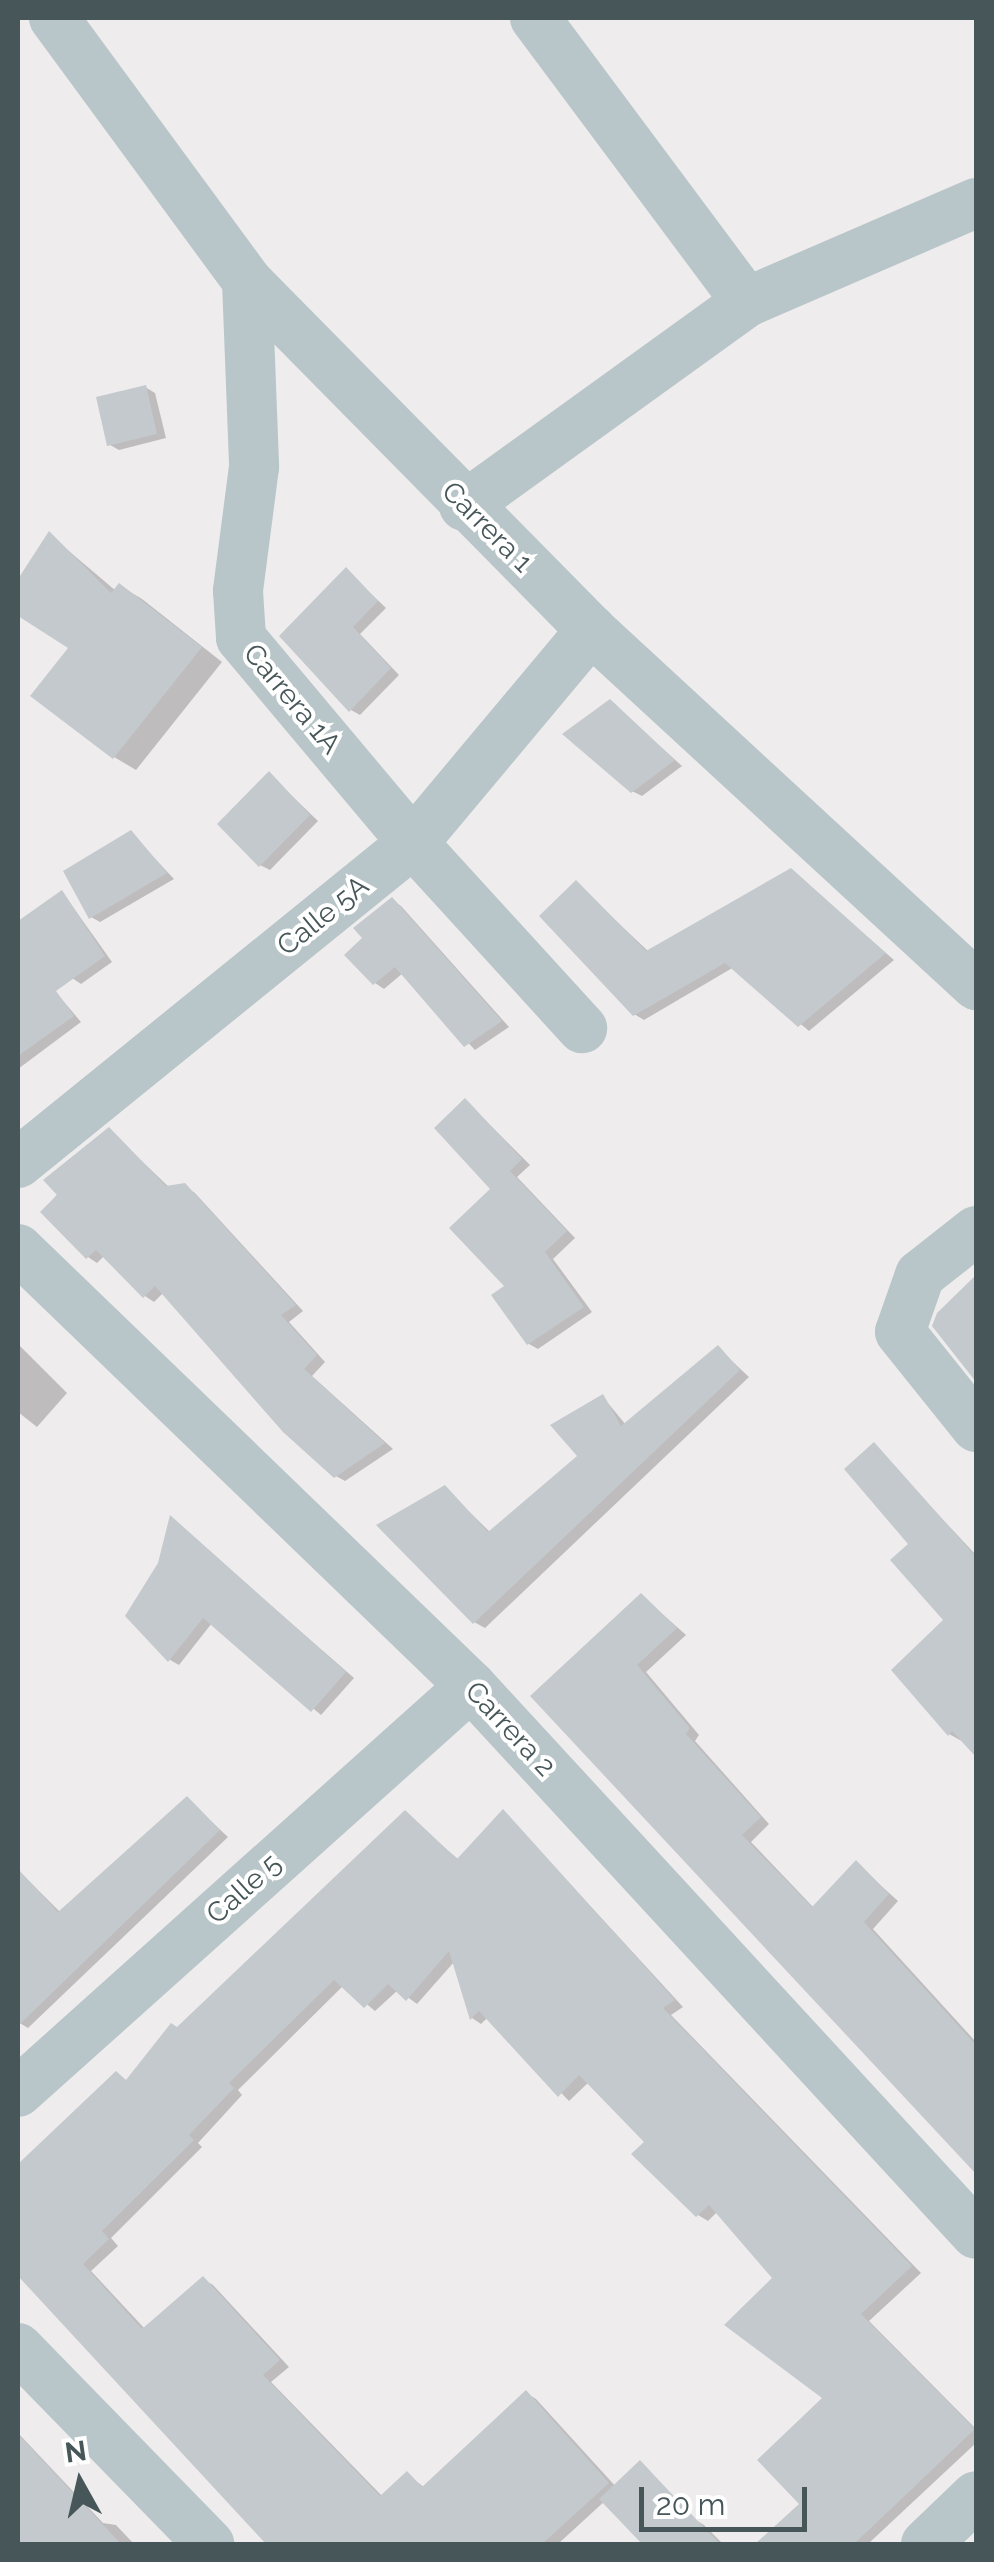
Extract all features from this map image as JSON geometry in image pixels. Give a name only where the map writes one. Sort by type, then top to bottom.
[{"type":"street","name":"Carrera 1","points":[[54,18],[247,281],[464,506],[591,630],[976,984]]},
{"type":"street","points":[[535,18],[747,302]]},
{"type":"street","points":[[464,506],[747,302],[976,203]]},
{"type":"street","name":"Carrera 1A","points":[[247,281],[254,467],[238,591],[241,638],[412,843],[582,1028]]},
{"type":"street","name":"Calle 5A","points":[[18,1163],[412,843],[591,630]]},
{"type":"street","points":[[976,1231],[920,1275],[900,1332],[976,1426]]},
{"type":"street","name":"Carrera 2","points":[[18,1249],[471,1686],[976,2234]]},
{"type":"street","name":"Calle 5","points":[[18,2092],[471,1686]]},
{"type":"street","points":[[18,2348],[210,2544]]},
{"type":"street","points":[[926,2544],[976,2496]]},
{"type":"building","points":[[146,385],[157,434],[107,446],[96,397]]},
{"type":"building","points":[[49,531],[111,593],[119,583],[202,647],[113,759],[30,696],[68,648],[18,616],[18,579]]},
{"type":"building","points":[[346,567],[378,601],[353,627],[391,668],[349,712],[279,636]]},
{"type":"building","points":[[610,699],[675,760],[631,793],[562,734]]},
{"type":"building","points":[[269,771],[310,815],[259,867],[217,824]]},
{"type":"building","points":[[131,830],[167,873],[89,919],[63,871]]},
{"type":"building","points":[[791,868],[886,953],[798,1027],[725,963],[633,1016],[539,916],[576,880],[646,951]]},
{"type":"building","points":[[62,890],[105,956],[56,991],[74,1016],[18,1056],[18,921]]},
{"type":"building","points":[[392,897],[502,1021],[464,1047],[395,967],[373,985],[344,955],[362,938],[353,928]]},
{"type":"building","points":[[465,1098],[522,1159],[510,1171],[567,1231],[545,1252],[584,1307],[527,1345],[491,1295],[504,1286],[449,1228],[490,1189],[434,1128]]},
{"type":"building","points":[[109,1127],[166,1186],[185,1183],[296,1305],[281,1315],[317,1355],[304,1369],[385,1443],[334,1478],[283,1432],[155,1286],[143,1298],[96,1250],[86,1259],[40,1212],[57,1195],[43,1180]]},
{"type":"building","points":[[976,1275],[976,1382],[932,1326],[937,1313]]},
{"type":"building","points":[[718,1345],[740,1370],[473,1624],[376,1525],[445,1485],[488,1532],[577,1456],[550,1425],[603,1394],[621,1426]]},
{"type":"building","points":[[874,1442],[976,1557],[976,1757],[952,1731],[948,1736],[891,1670],[943,1620],[890,1560],[908,1544],[844,1469]]},
{"type":"building","points":[[170,1515],[346,1672],[311,1712],[203,1618],[168,1662],[125,1616],[158,1563]]},
{"type":"building","points":[[641,1593],[677,1628],[637,1665],[690,1728],[686,1734],[761,1817],[742,1835],[812,1907],[856,1860],[889,1894],[864,1922],[976,2045],[976,2174],[530,1696]]},
{"type":"building","points":[[187,1796],[220,1830],[18,2026],[18,1869],[58,1912]]},
{"type":"building","points":[[503,1809],[675,2000],[663,2008],[912,2266],[861,2314],[975,2429],[854,2544],[755,2544],[799,2504],[757,2460],[822,2398],[724,2325],[772,2278],[709,2205],[696,2217],[631,2154],[644,2142],[579,2075],[558,2097],[479,2011],[470,2020],[449,1951],[406,2001],[388,1984],[364,2008],[334,1980],[229,2083],[234,2088],[189,2135],[194,2140],[102,2231],[109,2239],[83,2264],[142,2329],[203,2276],[280,2360],[263,2375],[380,2496],[407,2471],[422,2487],[526,2390],[609,2483],[542,2544],[266,2544],[18,2276],[18,2164],[116,2071],[126,2080],[171,2023],[177,2027],[405,1810],[457,1859]]},
{"type":"building","points":[[18,2434],[121,2544],[18,2544]]},
{"type":"building","points":[[640,2460],[720,2544],[642,2544],[599,2499]]}]
